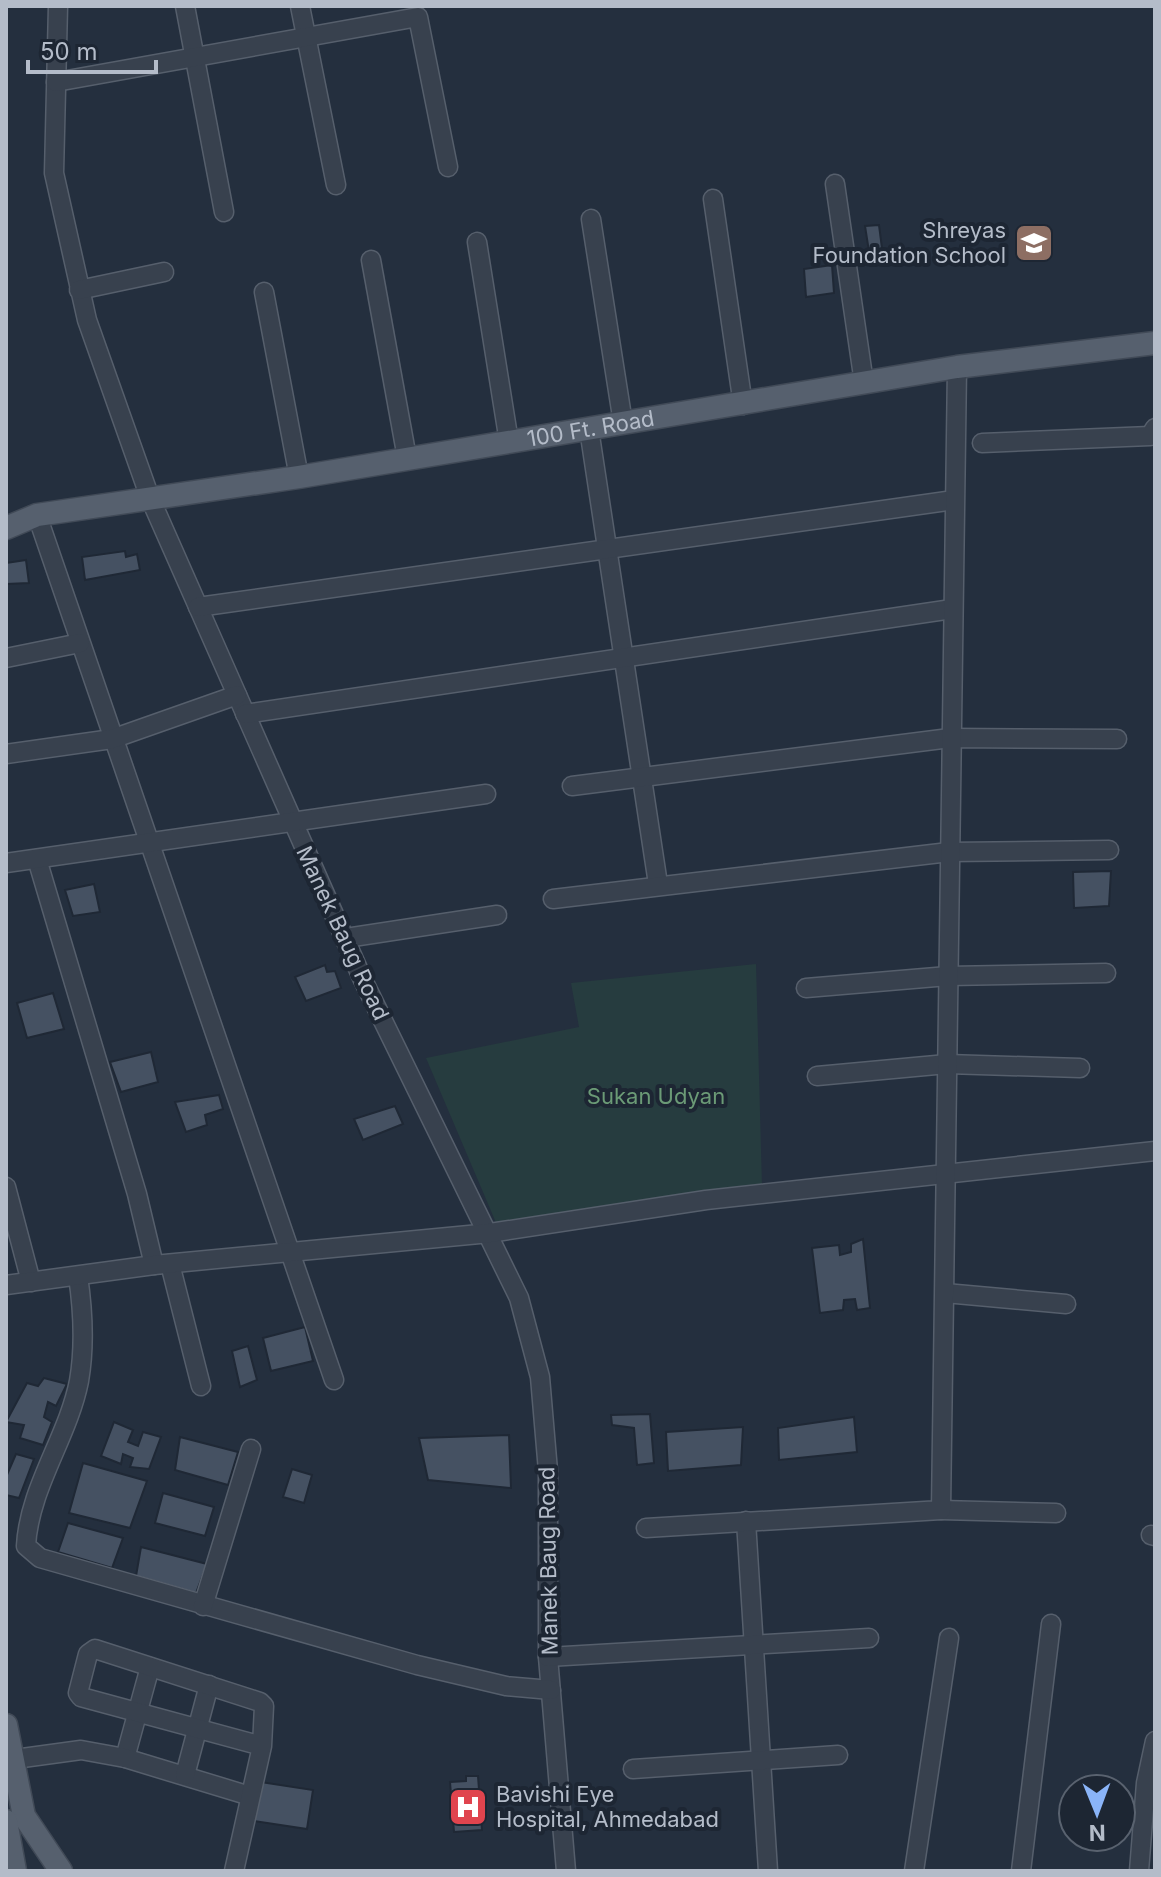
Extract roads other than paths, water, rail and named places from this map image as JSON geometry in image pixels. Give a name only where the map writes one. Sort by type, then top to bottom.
[{"type":"main road","name":"100 Ft. Road","points":[[6,528],[23,514],[299,477],[957,367],[1155,343]]},
{"type":"main road","points":[[6,1725],[24,1816],[61,1871]]},
{"type":"main road","points":[[6,1821],[15,1871]]},
{"type":"street","name":"Manek Baug Road","points":[[58,6],[54,173],[79,290],[150,498],[363,980],[490,1233],[519,1298],[540,1377],[548,1471],[548,1657],[566,1871]]},
{"type":"street","points":[[185,6],[224,212]]},
{"type":"street","points":[[300,6],[336,185]]},
{"type":"street","points":[[56,82],[307,39],[417,11],[448,167]]},
{"type":"street","points":[[835,184],[864,383]]},
{"type":"street","points":[[713,199],[743,405]]},
{"type":"street","points":[[591,219],[623,423]]},
{"type":"street","points":[[477,242],[509,442]]},
{"type":"street","points":[[371,260],[407,458]]},
{"type":"street","points":[[79,290],[164,272]]},
{"type":"street","points":[[264,292],[299,477]]},
{"type":"street","points":[[941,1510],[957,367]]},
{"type":"street","points":[[982,443],[1150,436],[1155,428]]},
{"type":"street","points":[[589,429],[658,884]]},
{"type":"street","points":[[198,607],[954,500]]},
{"type":"street","points":[[23,514],[80,643],[334,1380]]},
{"type":"street","points":[[245,714],[952,609]]},
{"type":"street","points":[[6,658],[80,643]]},
{"type":"street","points":[[6,754],[112,739],[237,695]]},
{"type":"street","points":[[572,786],[950,738],[1117,739]]},
{"type":"street","points":[[6,863],[486,794]]},
{"type":"street","points":[[553,899],[658,884],[949,852],[1109,850]]},
{"type":"street","points":[[37,859],[137,1194],[201,1386]]},
{"type":"street","points":[[346,938],[497,915]]},
{"type":"street","points":[[806,988],[948,976],[1106,973]]},
{"type":"street","points":[[817,1076],[947,1064],[1080,1068]]},
{"type":"street","points":[[6,1285],[162,1265],[490,1233],[706,1200],[1155,1151]]},
{"type":"street","points":[[6,1187],[31,1282]]},
{"type":"street","points":[[78,1276],[83,1342],[78,1383],[37,1495],[26,1546],[40,1558],[417,1665],[506,1686],[551,1690]]},
{"type":"street","points":[[945,1293],[1066,1304]]},
{"type":"street","points":[[203,1606],[251,1449]]},
{"type":"street","points":[[646,1528],[941,1510],[1056,1513]]},
{"type":"street","points":[[746,1521],[768,1871]]},
{"type":"street","points":[[1021,1871],[1051,1624]]},
{"type":"street","points":[[548,1657],[869,1638]]},
{"type":"street","points":[[914,1871],[949,1638]]},
{"type":"street","points":[[234,1871],[262,1746],[264,1706],[260,1702],[95,1649],[88,1654],[78,1695],[262,1746]]},
{"type":"street","points":[[125,1758],[150,1667]]},
{"type":"street","points":[[185,1775],[209,1685]]},
{"type":"street","points":[[1139,1871],[1146,1783],[1155,1741]]},
{"type":"street","points":[[15,1759],[81,1750],[125,1758],[250,1796]]},
{"type":"street","points":[[633,1769],[838,1755]]},
{"type":"place","name":"Shreyas Foundation School","points":[[1034,243]]},
{"type":"place","name":"Bavishi Eye Hospital, Ahmedabad","points":[[468,1807]]},
{"type":"park label","name":"Sukan Udyan","points":[[656,1096]]}]
